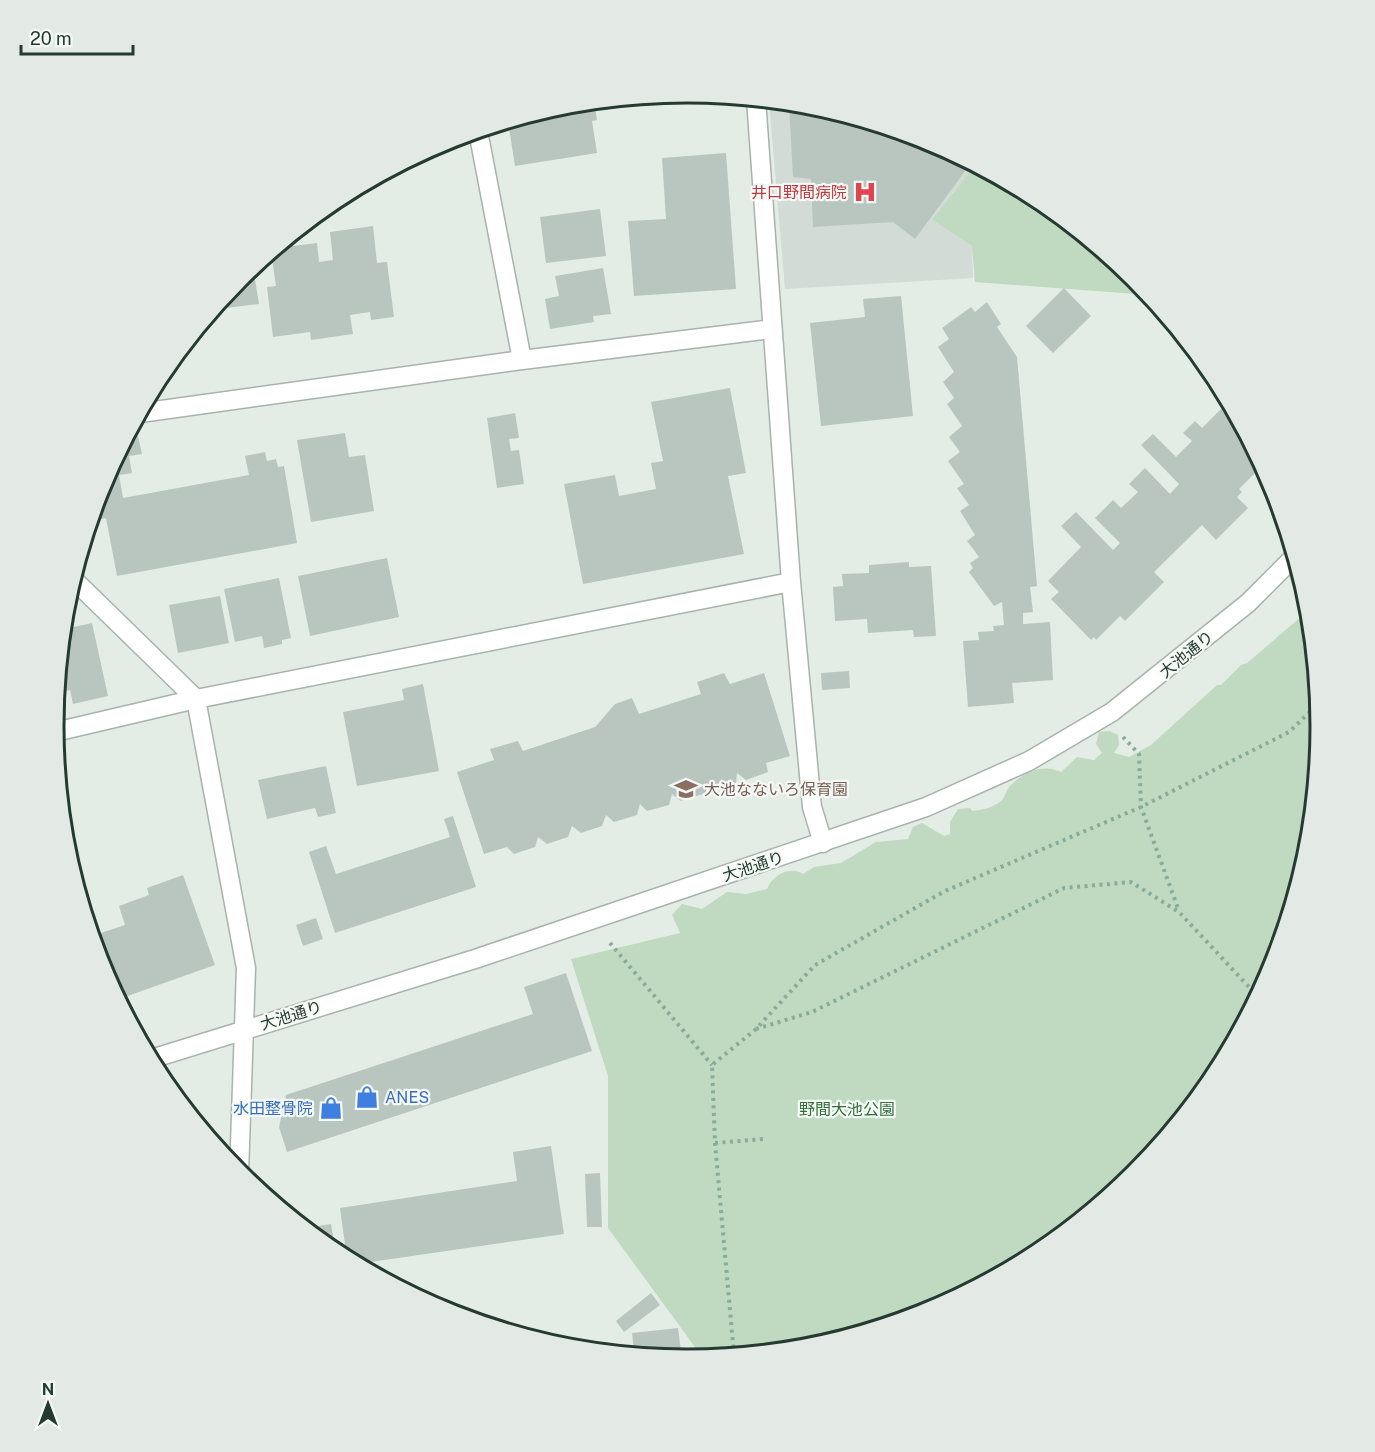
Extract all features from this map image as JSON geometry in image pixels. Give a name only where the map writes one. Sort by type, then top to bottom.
[{"type":"street","points":[[757,107],[791,582],[812,807],[823,843]]},
{"type":"street","points":[[479,139],[522,360]]},
{"type":"street","points":[[149,412],[522,360],[772,329]]},
{"type":"street","name":"大池通り","points":[[159,1056],[475,959],[926,807],[1009,770],[1112,712],[1248,603],[1288,563]]},
{"type":"street","points":[[64,730],[196,699],[791,582]]},
{"type":"street","points":[[81,586],[196,699],[246,968],[241,1160]]},
{"type":"path","points":[[712,1065],[754,1030],[815,965],[825,959],[945,891],[1142,807],[1289,732],[1310,712]]},
{"type":"path","points":[[1123,737],[1139,754],[1142,807],[1179,912]]},
{"type":"path","points":[[754,1030],[812,1012],[1064,888],[1131,882],[1179,912],[1250,988]]},
{"type":"path","points":[[610,943],[712,1065],[716,1143],[733,1347]]},
{"type":"path","points":[[716,1143],[763,1139]]},
{"type":"shaded area","name":"井口野間病院","points":[[770,108],[849,124],[888,136],[926,150],[970,171],[932,220],[972,246],[973,278],[785,289]]},
{"type":"green space","points":[[970,171],[1034,208],[1067,232],[1136,294],[975,282],[972,246],[932,220]]},
{"type":"green space","name":"野間大池公園","points":[[1301,617],[1309,685],[1310,726],[1309,767],[1299,848],[1277,926],[1246,1002],[1206,1072],[1182,1105],[1128,1167],[1067,1220],[999,1266],[963,1285],[926,1302],[849,1328],[769,1344],[696,1349],[608,1228],[608,1076],[571,959],[680,933],[672,915],[682,904],[702,909],[727,892],[746,894],[767,889],[777,876],[787,871],[803,874],[814,867],[841,863],[876,842],[908,839],[913,827],[922,823],[944,836],[950,834],[950,822],[958,809],[970,808],[976,811],[997,804],[1003,799],[1010,786],[1027,773],[1047,768],[1061,772],[1077,757],[1094,760],[1102,753],[1096,744],[1099,732],[1110,731],[1118,735],[1119,745],[1114,753],[1129,757],[1151,745],[1217,685],[1221,685],[1241,665],[1247,663]]},
{"type":"building","points":[[595,110],[597,120],[592,121],[597,153],[515,166],[509,129]]},
{"type":"building","points":[[789,112],[849,124],[888,136],[967,169],[915,239],[893,222],[813,227],[811,179],[793,177]]},
{"type":"building","points":[[726,153],[736,289],[634,296],[628,221],[666,219],[662,158]]},
{"type":"building","points":[[600,209],[606,256],[546,263],[540,217]]},
{"type":"building","points":[[373,226],[377,263],[387,262],[394,317],[371,320],[370,312],[350,315],[353,334],[311,340],[310,332],[273,337],[267,287],[276,286],[272,262],[291,246],[317,243],[319,262],[333,260],[330,232]]},
{"type":"building","points":[[603,268],[611,314],[593,316],[594,322],[550,329],[545,299],[559,296],[555,276]]},
{"type":"building","points":[[255,278],[259,304],[225,308]]},
{"type":"building","points":[[1064,288],[1091,316],[1053,353],[1026,326]]},
{"type":"building","points":[[901,296],[913,416],[821,426],[810,323],[865,317],[863,299]]},
{"type":"building","points":[[987,302],[1001,324],[997,327],[1017,357],[1037,586],[1030,587],[1033,612],[1023,613],[1023,624],[1050,622],[1053,680],[1012,683],[1014,703],[968,707],[963,641],[979,640],[978,632],[994,631],[993,626],[1004,625],[1002,602],[994,606],[969,572],[973,568],[970,563],[979,557],[967,541],[975,535],[960,511],[969,505],[957,488],[964,484],[948,461],[960,452],[949,437],[962,426],[947,404],[954,398],[943,382],[954,372],[938,347],[949,339],[942,328],[971,307],[975,312]]},
{"type":"building","points":[[730,388],[746,473],[728,476],[744,554],[583,584],[564,484],[615,475],[619,496],[656,489],[651,463],[663,461],[651,402]]},
{"type":"building","points":[[1223,407],[1256,472],[1239,489],[1242,492],[1237,497],[1248,508],[1216,540],[1202,525],[1154,572],[1164,582],[1125,621],[1120,616],[1096,640],[1094,637],[1091,640],[1051,599],[1059,592],[1048,581],[1081,547],[1061,526],[1076,512],[1113,550],[1120,543],[1095,518],[1113,500],[1121,508],[1138,492],[1129,484],[1145,468],[1170,494],[1179,484],[1141,445],[1153,434],[1176,457],[1192,441],[1183,433],[1195,421],[1202,428]]},
{"type":"building","points":[[515,413],[519,438],[509,439],[511,451],[519,450],[524,484],[497,488],[487,418]]},
{"type":"building","points":[[345,433],[349,457],[365,455],[374,511],[311,522],[297,440]]},
{"type":"building","points":[[138,436],[142,454],[129,456],[132,473],[119,475],[123,498],[249,475],[245,456],[265,452],[267,461],[276,459],[278,467],[284,466],[297,543],[117,576],[106,518],[101,519],[112,488]]},
{"type":"building","points":[[387,558],[399,617],[310,636],[298,576]]},
{"type":"building","points":[[909,562],[909,567],[931,566],[936,636],[914,637],[913,630],[868,633],[867,619],[835,621],[833,587],[843,586],[842,574],[869,573],[869,565]]},
{"type":"building","points":[[279,578],[291,638],[282,640],[282,644],[264,648],[262,636],[235,642],[224,589]]},
{"type":"building","points":[[220,596],[229,643],[178,653],[169,605]]},
{"type":"building","points":[[92,623],[108,696],[73,704],[70,690],[66,691],[73,627]]},
{"type":"building","points":[[849,671],[850,688],[822,690],[821,673]]},
{"type":"building","points":[[724,673],[730,684],[764,673],[790,756],[766,763],[768,772],[746,780],[737,773],[736,783],[715,790],[706,783],[706,793],[681,801],[672,794],[669,805],[647,811],[640,804],[637,815],[614,822],[606,815],[602,826],[581,833],[572,826],[568,837],[547,844],[538,837],[535,847],[514,854],[507,847],[484,854],[457,772],[494,760],[490,749],[518,741],[523,751],[595,727],[615,704],[632,698],[639,714],[701,694],[697,682]]},
{"type":"building","points":[[423,684],[439,771],[357,786],[343,712],[404,700],[402,689]]},
{"type":"building","points":[[326,766],[336,813],[318,817],[315,808],[267,819],[258,780]]},
{"type":"building","points":[[453,816],[476,887],[335,933],[309,852],[326,846],[336,874],[450,837],[444,819]]},
{"type":"building","points":[[183,875],[215,965],[126,996],[101,933],[125,925],[119,906],[149,895],[147,888]]},
{"type":"building","points":[[316,918],[323,939],[303,946],[296,925]]},
{"type":"building","points":[[566,973],[592,1051],[287,1152],[279,1127],[286,1095],[533,1014],[524,987]]},
{"type":"building","points":[[551,1146],[564,1234],[370,1262],[345,1247],[340,1208],[517,1181],[513,1152]]},
{"type":"building","points":[[600,1173],[602,1227],[587,1227],[585,1174]]},
{"type":"building","points":[[331,1224],[334,1239],[317,1226]]},
{"type":"building","points":[[651,1293],[660,1305],[624,1332],[616,1321]]},
{"type":"building","points":[[678,1328],[681,1349],[634,1347],[632,1333]]},
{"type":"place","name":"井口野間病院","points":[[865,192]]},
{"type":"place","name":"大池なないろ保育園","points":[[686,789]]},
{"type":"place","name":"ANES","points":[[367,1097]]},
{"type":"place","name":"水田整骨院","points":[[331,1108]]}]
